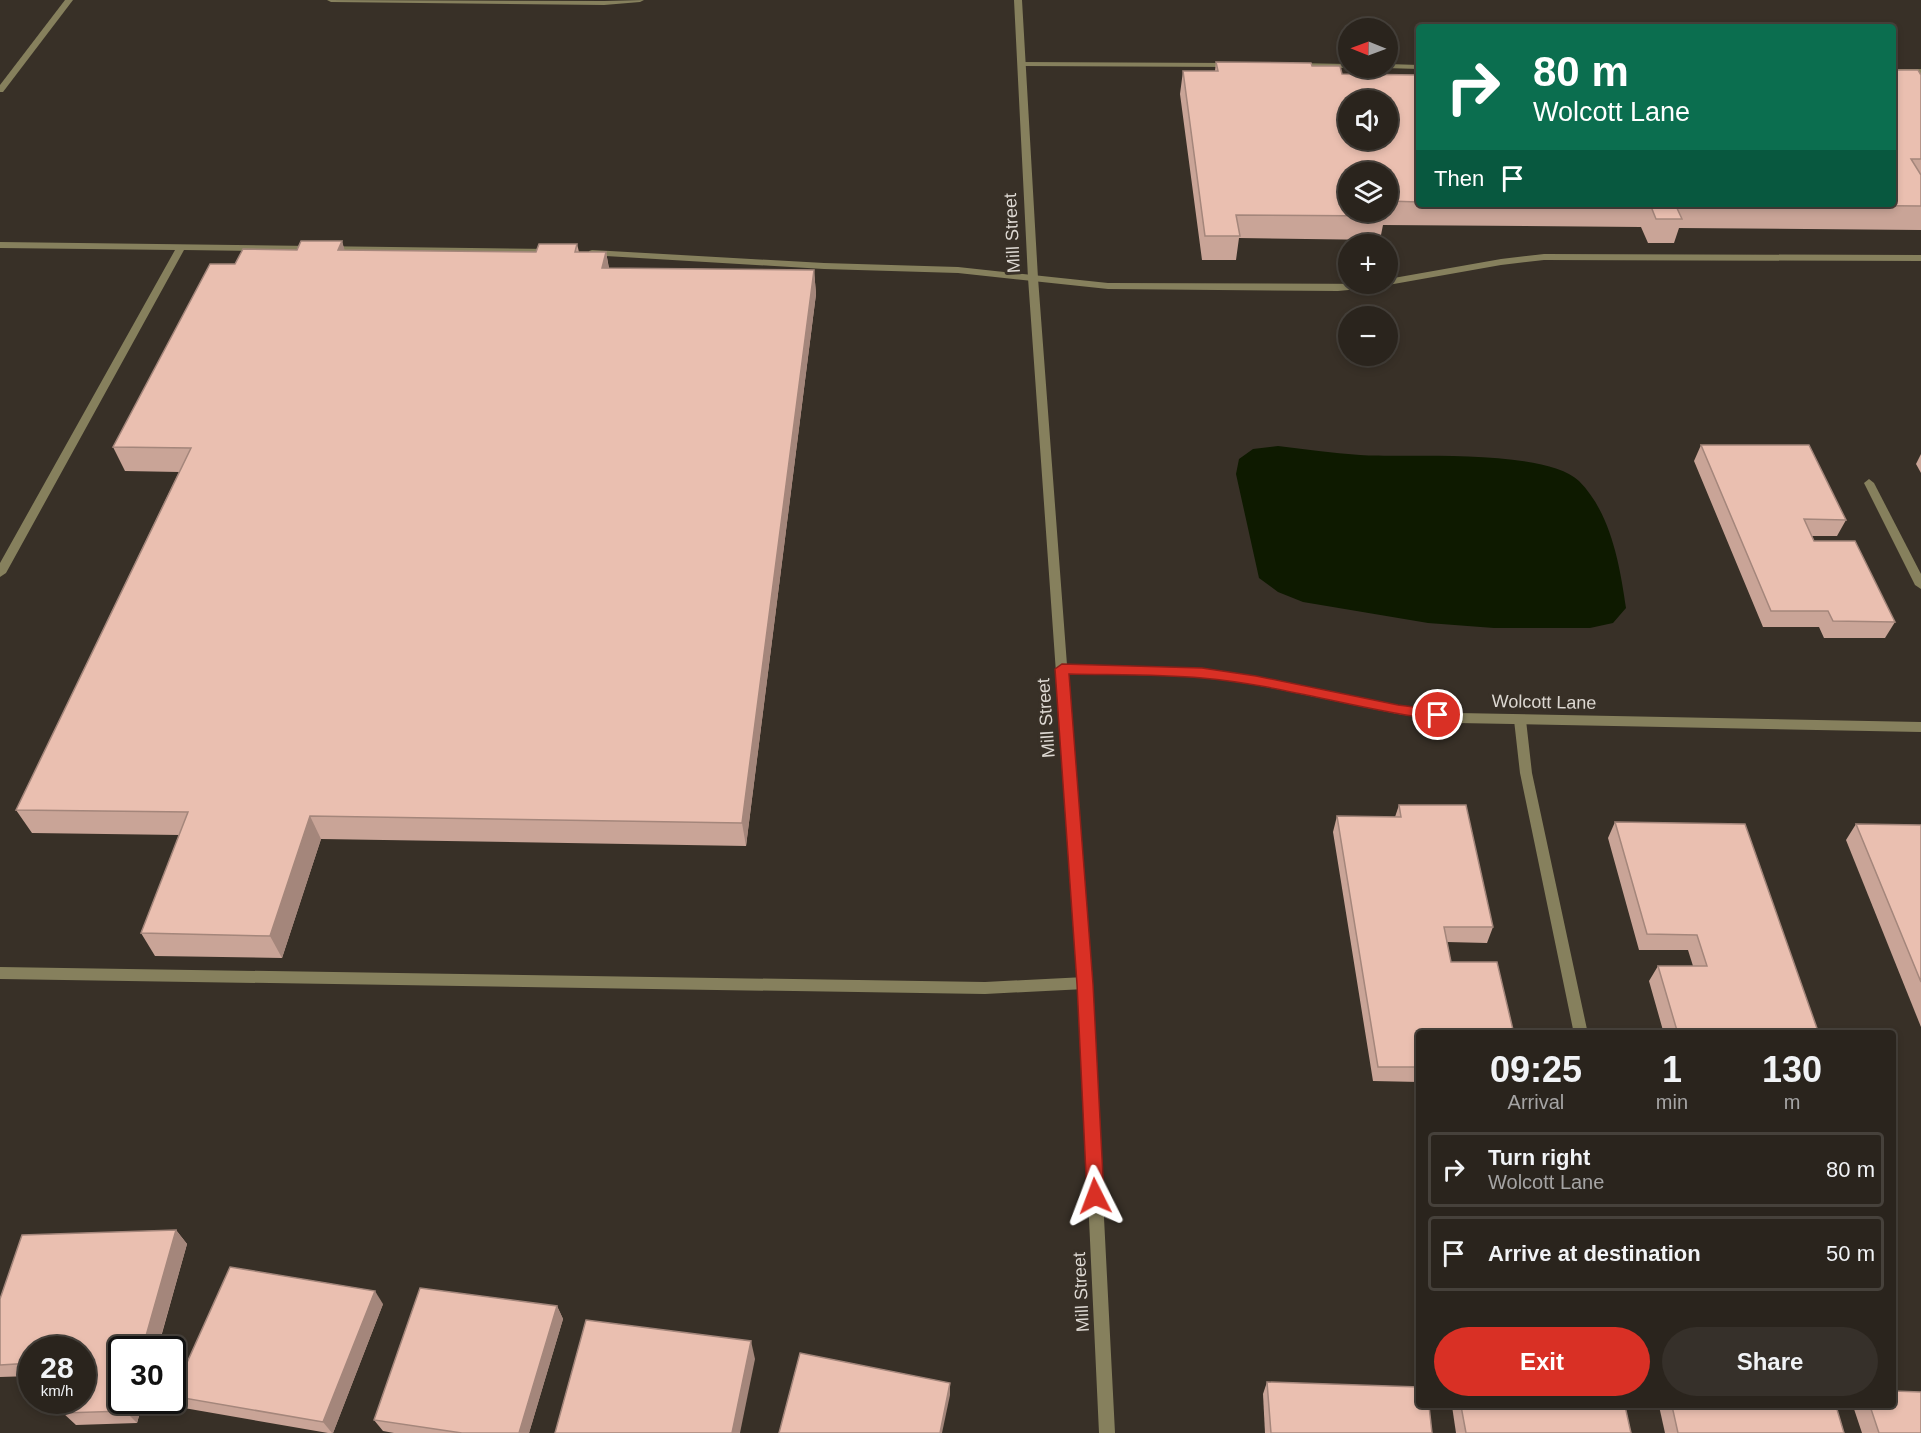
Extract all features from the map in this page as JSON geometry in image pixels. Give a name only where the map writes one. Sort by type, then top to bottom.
[{"type":"street","points":[[0,90],[69,0]]},
{"type":"street","points":[[331,0],[604,3],[640,0]]},
{"type":"street","name":"Mill Street","points":[[1018,0],[1033,278],[1085,984],[1107,1433]]},
{"type":"street","points":[[1023,64],[1236,65]]},
{"type":"street","points":[[1292,65],[1338,66]]},
{"type":"street","points":[[1398,66],[1416,67]]},
{"type":"street","points":[[1896,71],[1921,71]]},
{"type":"street","points":[[0,245],[564,252]]},
{"type":"street","points":[[0,573],[181,247]]},
{"type":"street","points":[[586,252],[824,266],[958,270],[1108,286],[1338,286]]},
{"type":"street","points":[[1398,280],[1501,262],[1544,257],[1921,258]]},
{"type":"street","points":[[1869,483],[1921,585]]},
{"type":"street","name":"Wolcott Lane","points":[[1062,669],[1202,673],[1256,681],[1398,710],[1458,718],[1921,727]]},
{"type":"street","points":[[1520,720],[1526,773],[1580,1030]]},
{"type":"street","points":[[0,973],[985,988],[1085,984]]},
{"type":"shaded area","points":[[1278,446],[1360,455],[1507,459],[1537,463],[1562,471],[1579,481],[1599,508],[1617,558],[1626,608],[1613,623],[1590,628],[1494,628],[1428,623],[1303,602],[1278,592],[1259,578],[1236,474],[1239,459],[1253,449]]},
{"type":"building","points":[[1216,62],[1311,63],[1312,66],[1338,66],[1338,78],[1398,78],[1398,75],[1416,75],[1416,202],[1398,201],[1398,162],[1338,162],[1338,216],[1236,215],[1240,236],[1205,236],[1183,71],[1218,71]]},
{"type":"building","points":[[1896,70],[1918,70],[1921,75],[1921,159],[1911,159],[1921,175],[1921,206],[1896,206]]},
{"type":"building","points":[[1651,207],[1676,207],[1682,219],[1656,219]]},
{"type":"building","points":[[301,241],[342,241],[338,250],[536,252],[539,244],[577,244],[575,252],[606,252],[602,268],[814,270],[742,823],[310,816],[270,936],[141,933],[188,812],[16,810],[191,448],[113,447],[210,264],[235,264],[243,249],[297,250]]},
{"type":"building","points":[[1701,445],[1809,445],[1846,520],[1804,519],[1814,541],[1855,541],[1895,622],[1833,621],[1828,611],[1771,611]]},
{"type":"building","points":[[1399,805],[1466,805],[1493,927],[1444,927],[1451,962],[1497,962],[1513,1030],[1416,1030],[1416,1067],[1378,1067],[1337,816],[1401,817]]},
{"type":"building","points":[[1615,822],[1745,824],[1818,1030],[1677,1030],[1658,966],[1707,966],[1697,935],[1647,934]]},
{"type":"building","points":[[1856,824],[1921,825],[1921,982]]},
{"type":"building","points":[[176,1230],[146,1336],[108,1336],[108,1412],[96,1412],[96,1336],[18,1336],[18,1364],[0,1365],[0,1299],[22,1235]]},
{"type":"building","points":[[230,1267],[375,1291],[323,1422],[186,1398],[186,1365]]},
{"type":"building","points":[[420,1288],[557,1306],[519,1433],[462,1433],[374,1420]]},
{"type":"building","points":[[586,1320],[751,1341],[732,1433],[555,1433]]},
{"type":"building","points":[[800,1353],[950,1383],[940,1433],[779,1433]]},
{"type":"building","points":[[1267,1382],[1416,1387],[1416,1408],[1429,1408],[1432,1433],[1271,1433]]},
{"type":"building","points":[[1896,1391],[1921,1392],[1921,1433],[1879,1433],[1871,1408],[1896,1408]]},
{"type":"building","points":[[1461,1408],[1625,1408],[1631,1433],[1466,1433]]},
{"type":"building","points":[[1672,1408],[1837,1408],[1844,1433],[1678,1433]]},
{"type":"route","points":[[1095,1196],[1085,984],[1062,669],[1202,673],[1256,681],[1398,710],[1438,715]]}]
